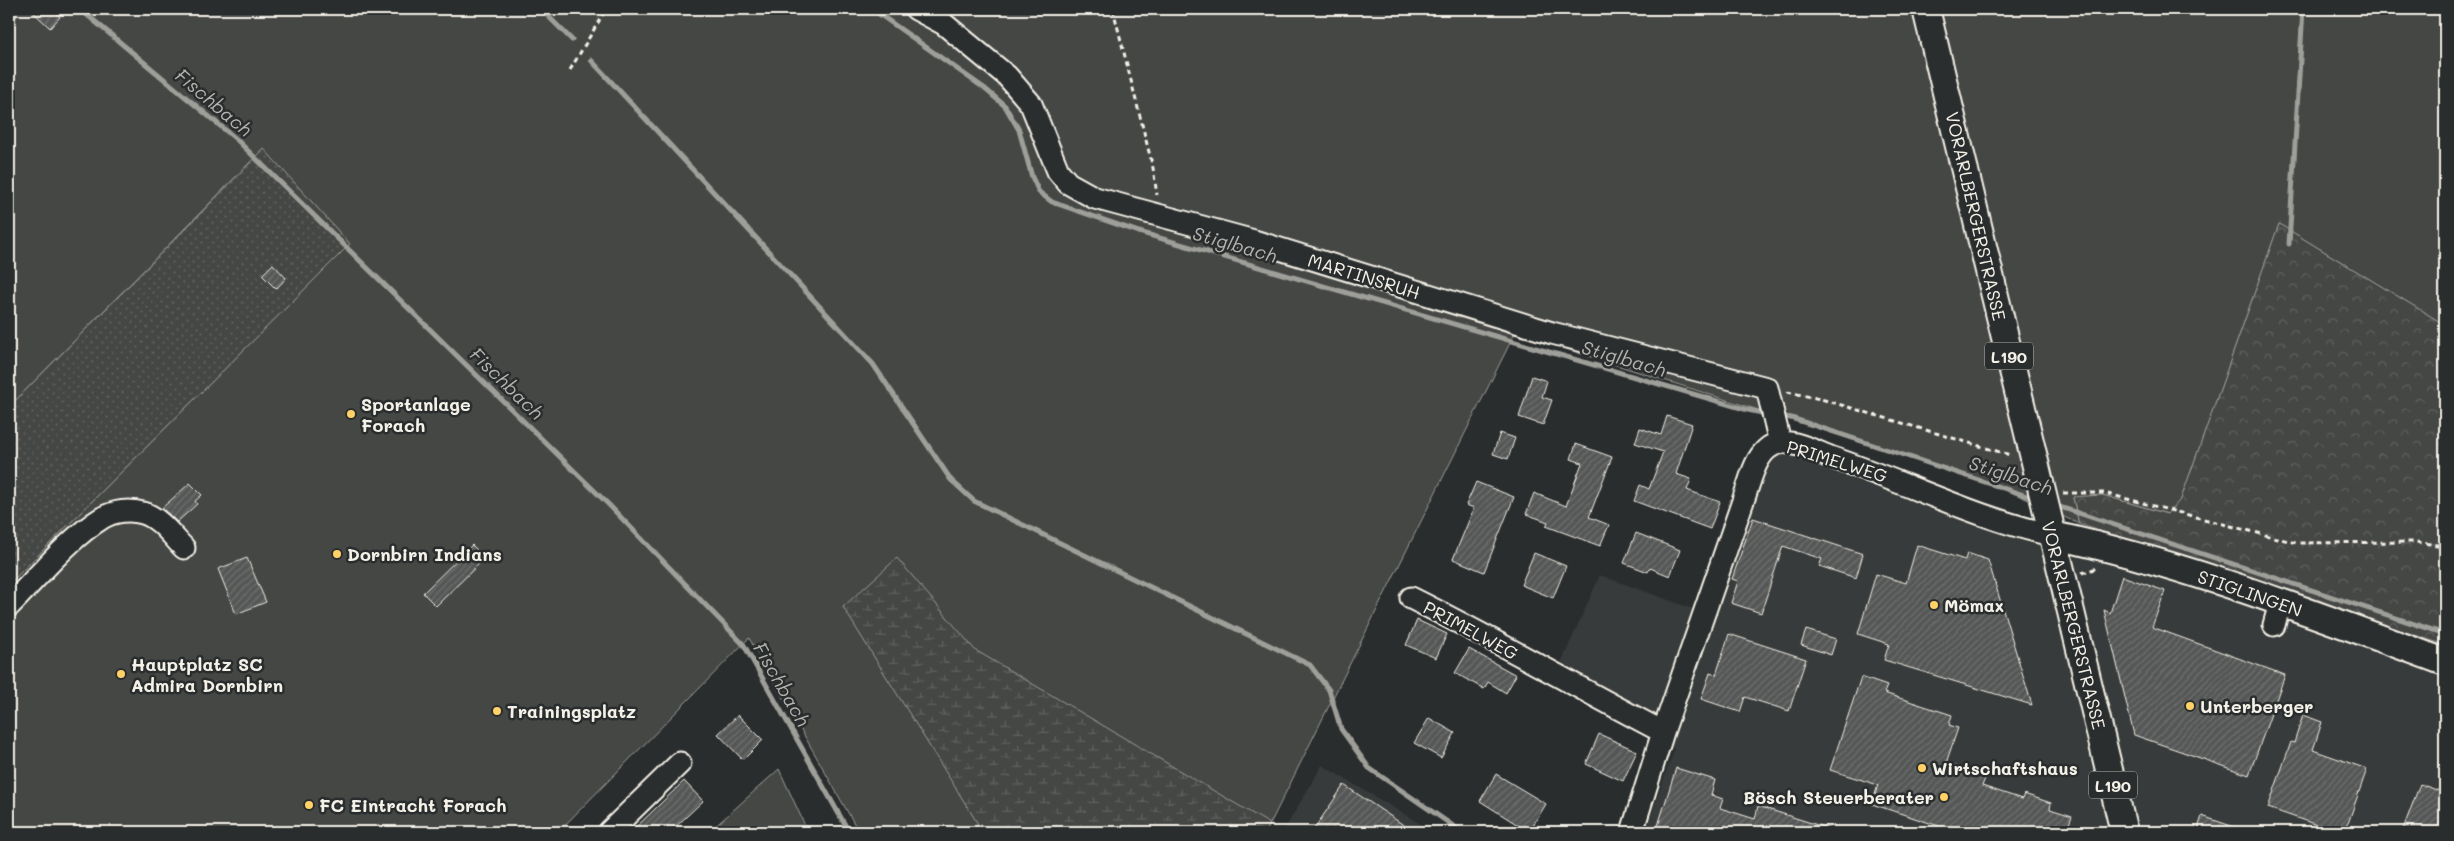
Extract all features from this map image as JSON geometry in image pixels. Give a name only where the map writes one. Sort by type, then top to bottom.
[{"type":"main road","name":"VORARLBERGERSTRASSE","points":[[1926,9],[2052,490],[2051,529],[2124,832]]},
{"type":"main road","name":"STIGLINGEN","points":[[2051,529],[2112,548],[2277,614],[2445,662]]},
{"type":"street","name":"MARTINSRUH","points":[[916,9],[944,24],[1007,76],[1031,104],[1058,170],[1068,184],[1095,198],[1254,241],[1552,333],[1769,394]]},
{"type":"street","points":[[1769,394],[1778,436]]},
{"type":"street","name":"PRIMELWEG","points":[[1632,832],[1663,732],[1758,460],[1778,436],[1796,445],[1871,470],[2004,521],[2051,529]]},
{"type":"street","points":[[9,606],[73,542],[103,518],[122,511],[144,513],[161,524],[184,548]]},
{"type":"street","name":"PRIMELWEG","points":[[1410,598],[1472,628],[1549,673],[1663,732]]},
{"type":"street","points":[[609,832],[680,763]]},
{"type":"path","points":[[570,70],[606,9]]},
{"type":"path","points":[[1113,9],[1152,168],[1160,215]]},
{"type":"path","points":[[9,24],[16,16]]},
{"type":"path","points":[[1769,394],[1821,399],[2010,455]]},
{"type":"path","points":[[2052,490],[2104,493],[2296,543],[2416,542],[2445,546]]},
{"type":"shaded area","points":[[1774,450],[2022,534],[2111,553],[2445,670],[2445,832],[1645,832],[1674,750],[1652,716],[1561,663],[1600,575],[1693,609],[1713,609],[1751,499]]},
{"type":"shaded area","points":[[1322,765],[1434,832],[1283,832]]},
{"type":"green space","points":[[9,9],[2445,9],[2445,325],[2279,224],[2181,499],[2168,514],[2102,495],[2073,498],[2079,524],[1999,486],[1515,333],[1266,832],[859,832],[749,638],[558,832],[9,832],[9,584],[350,244],[263,149],[9,407]]},
{"type":"green space","points":[[264,149],[350,244],[9,584],[9,407]]},
{"type":"green space","points":[[2279,224],[2445,325],[2445,645],[2079,524],[2073,497],[2102,495],[2167,514],[2181,499]]},
{"type":"green space","points":[[897,558],[975,650],[1270,824],[1266,832],[983,832],[843,607]]},
{"type":"green space","points":[[779,769],[808,832],[709,832]]},
{"type":"building","points":[[30,9],[52,9],[60,17],[50,28]]},
{"type":"building","points":[[273,264],[286,278],[276,289],[262,275]]},
{"type":"building","points":[[1532,376],[1547,381],[1542,397],[1552,400],[1543,425],[1519,417]]},
{"type":"building","points":[[1667,416],[1692,424],[1676,474],[1691,479],[1687,490],[1720,502],[1710,529],[1634,501],[1640,485],[1649,489],[1663,452],[1635,443],[1640,428],[1661,435]]},
{"type":"building","points":[[1500,433],[1515,438],[1508,459],[1493,454]]},
{"type":"building","points":[[1576,444],[1612,457],[1589,517],[1609,525],[1600,546],[1546,526],[1548,522],[1526,514],[1534,493],[1566,506],[1582,463],[1571,459]]},
{"type":"building","points":[[1476,482],[1514,497],[1484,572],[1453,559],[1474,508],[1466,505]]},
{"type":"building","points":[[190,483],[202,495],[195,501],[197,504],[177,522],[162,508]]},
{"type":"building","points":[[1753,518],[1863,554],[1856,578],[1819,566],[1822,559],[1783,546],[1761,613],[1731,603],[1738,581],[1732,579]]},
{"type":"building","points":[[1636,533],[1680,550],[1670,576],[1650,568],[1648,572],[1624,563]]},
{"type":"building","points":[[472,545],[485,558],[436,606],[423,593]]},
{"type":"building","name":"Mömax","points":[[1917,545],[1965,560],[1967,553],[1988,560],[2032,705],[1884,660],[1889,644],[1858,634],[1876,574],[1906,583]]},
{"type":"building","points":[[1534,553],[1566,566],[1553,598],[1521,585]]},
{"type":"building","points":[[247,558],[266,602],[236,614],[218,569]]},
{"type":"building","points":[[2122,576],[2165,591],[2152,627],[2285,675],[2249,775],[2134,735],[2104,610],[2110,613]]},
{"type":"building","points":[[1417,620],[1447,634],[1436,658],[1406,645]]},
{"type":"building","points":[[1806,630],[1836,639],[1831,655],[1801,645]]},
{"type":"building","points":[[1729,634],[1806,659],[1789,711],[1745,697],[1740,712],[1701,699],[1710,673],[1716,675]]},
{"type":"building","points":[[1469,649],[1516,675],[1506,693],[1488,682],[1484,689],[1455,673]]},
{"type":"building","name":"Wirtschaftshaus","points":[[1861,677],[1887,686],[1884,693],[1952,715],[1949,725],[1958,728],[1946,763],[1986,776],[1982,786],[2022,799],[2024,794],[2051,803],[2050,809],[2072,816],[2066,832],[1957,832],[1872,804],[1878,785],[1830,770]]},
{"type":"building","points":[[738,715],[763,740],[743,760],[718,734]]},
{"type":"building","points":[[2303,715],[2322,722],[2313,750],[2367,769],[2345,832],[2337,832],[2268,808],[2291,742],[2294,743]]},
{"type":"building","points":[[1429,718],[1455,733],[1441,758],[1414,743]]},
{"type":"building","points":[[1599,734],[1637,751],[1623,781],[1586,764]]},
{"type":"building","points":[[1676,768],[1715,780],[1711,795],[1723,799],[1720,808],[1755,819],[1758,806],[1830,829],[1830,832],[1656,832]]},
{"type":"building","points":[[1496,774],[1546,804],[1529,832],[1480,801]]},
{"type":"building","points":[[684,781],[703,801],[670,832],[631,832]]},
{"type":"building","points":[[2420,784],[2445,793],[2445,832],[2402,832]]},
{"type":"building","points":[[1344,785],[1414,832],[1312,832]]},
{"type":"building","points":[[2202,816],[2243,830],[2243,832],[2197,832]]},
{"type":"waterway","name":"Fischbach","points":[[80,9],[236,139],[609,505],[744,645],[849,832]]},
{"type":"waterway","points":[[541,9],[572,40]]},
{"type":"waterway","name":"Stiglbach","points":[[872,9],[984,88],[1005,106],[1019,130],[1032,177],[1039,192],[1052,202],[1139,232],[1767,414]]},
{"type":"waterway","points":[[2289,244],[2303,9]]},
{"type":"waterway","points":[[591,60],[873,364],[951,480],[974,501],[1310,665],[1329,690],[1341,729],[1369,768],[1462,832]]},
{"type":"waterway","name":"Stiglbach","points":[[1778,416],[1792,418],[2036,499]]},
{"type":"waterway","name":"Stiglbach","points":[[2054,505],[2445,634]]},
{"type":"place","name":"Sportanlage Forach","points":[[351,414]]},
{"type":"place","name":"Dornbirn Indians","points":[[337,554]]},
{"type":"place","name":"Mömax","points":[[1934,605]]},
{"type":"place","name":"Hauptplatz SC Admira Dornbirn","points":[[121,674]]},
{"type":"place","name":"Unterberger","points":[[2190,706]]},
{"type":"place","name":"Trainingsplatz","points":[[497,711]]},
{"type":"place","name":"Wirtschaftshaus","points":[[1922,768]]},
{"type":"place","name":"Bösch Steuerberater","points":[[1944,797]]},
{"type":"place","name":"FC Eintracht Forach","points":[[309,805]]}]
